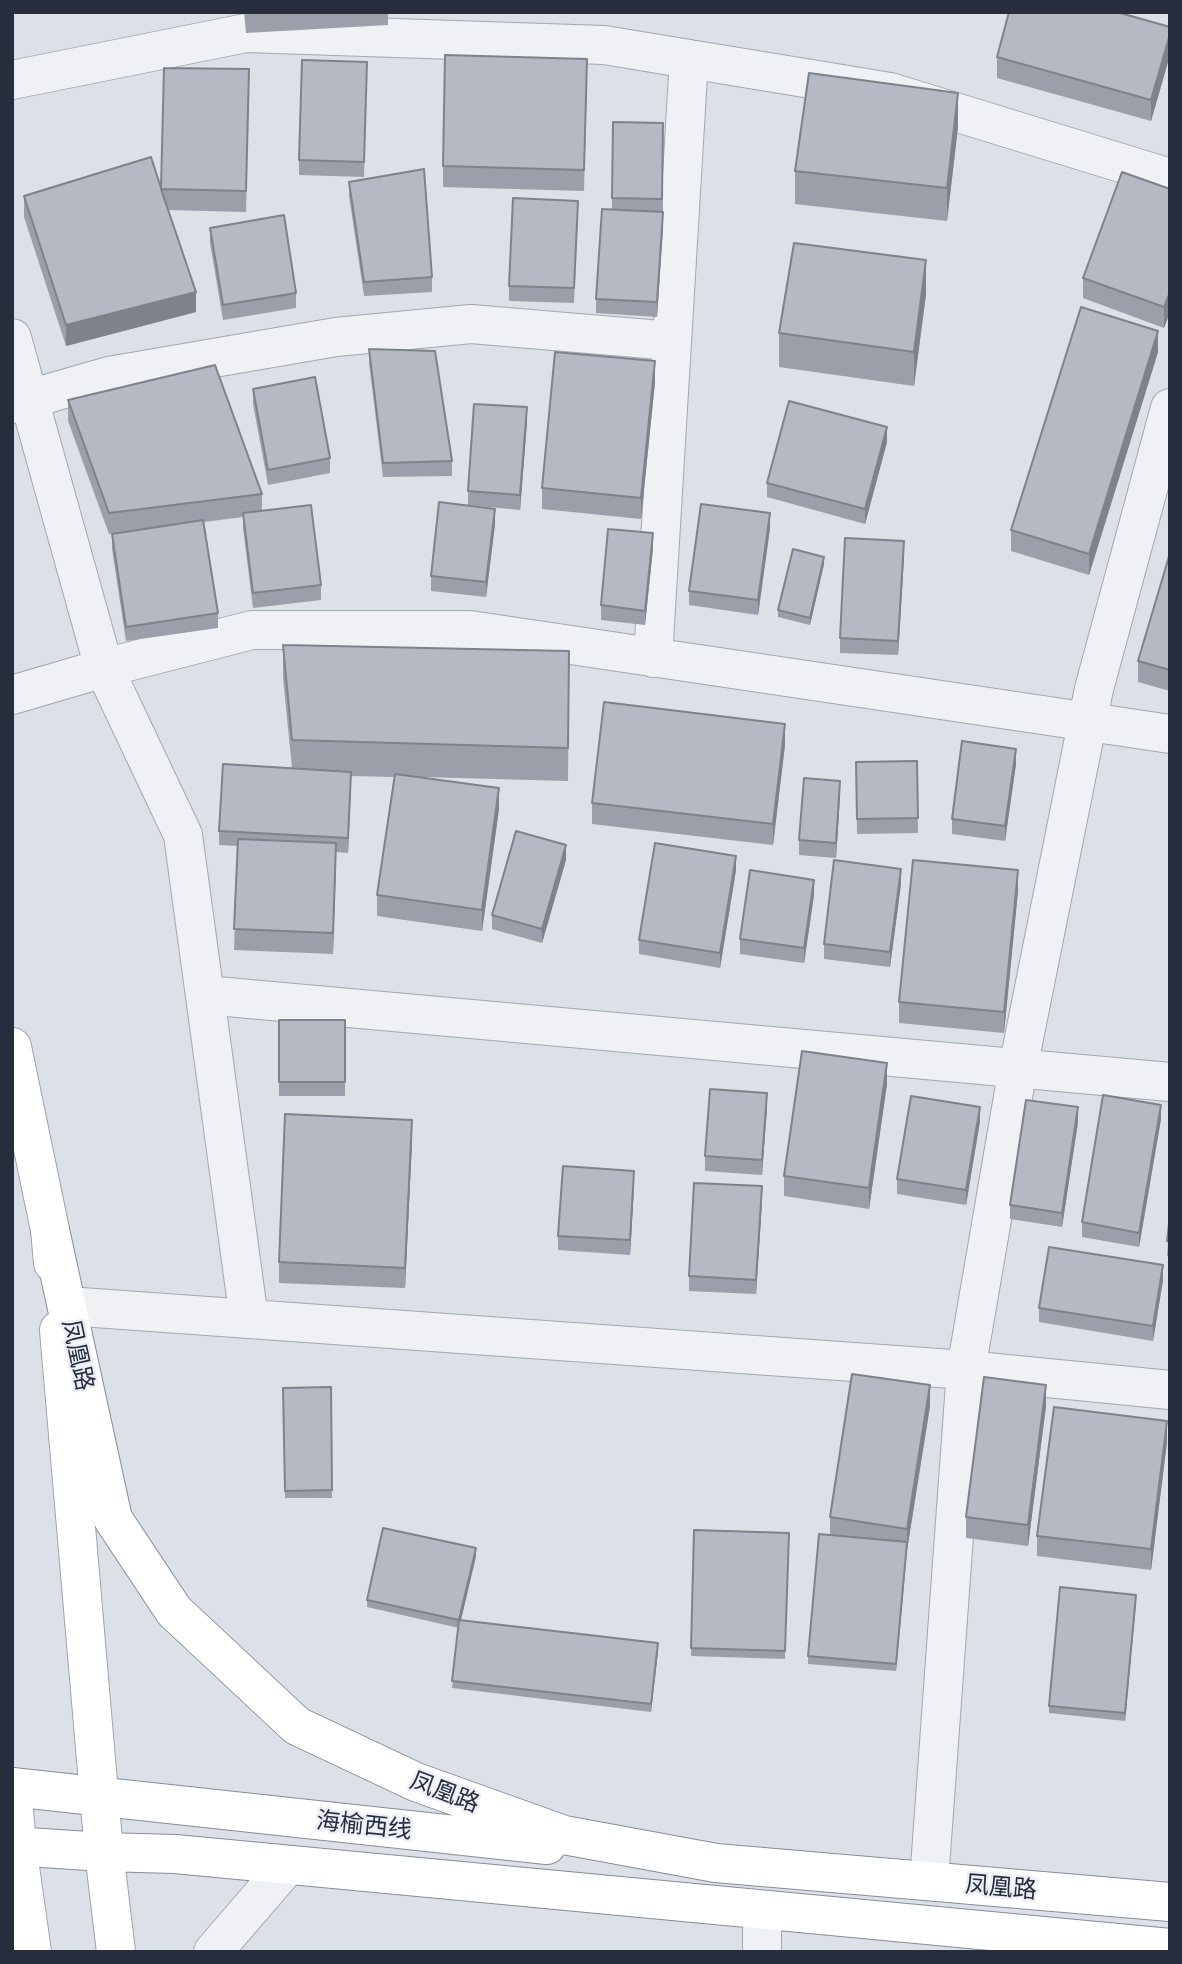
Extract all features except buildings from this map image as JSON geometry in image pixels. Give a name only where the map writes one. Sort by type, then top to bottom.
[{"type":"main road","name":"凤凰路","points":[[12,1046],[113,1519],[174,1611],[297,1726],[416,1782],[564,1835],[716,1863],[1170,1902]]},
{"type":"main road","name":"凤凰路","points":[[50,1230],[104,1852],[116,1952]]},
{"type":"main road","name":"海榆西线","points":[[12,1787],[716,1863]]},
{"type":"main road","points":[[12,1787],[15,1846],[32,1952]]},
{"type":"main road","points":[[15,1846],[104,1852]]},
{"type":"main road","name":"凤凰路","points":[[104,1852],[175,1854],[1170,1948]]},
{"type":"street","points":[[12,80],[246,33],[604,45],[890,92],[1170,178]]},
{"type":"street","points":[[653,658],[689,58]]},
{"type":"street","points":[[20,402],[108,376],[323,339],[471,324],[672,341]]},
{"type":"street","points":[[12,338],[20,402],[104,668],[183,835],[249,1320]]},
{"type":"street","points":[[929,1881],[966,1370],[1018,1068],[1094,689],[1170,408]]},
{"type":"street","points":[[12,695],[104,668],[252,631],[470,631],[1170,734]]},
{"type":"street","points":[[205,995],[1170,1082]]},
{"type":"street","points":[[67,1306],[966,1370],[1170,1391]]},
{"type":"street","points":[[213,1952],[287,1866]]},
{"type":"street","points":[[762,1910],[762,1952]]}]
